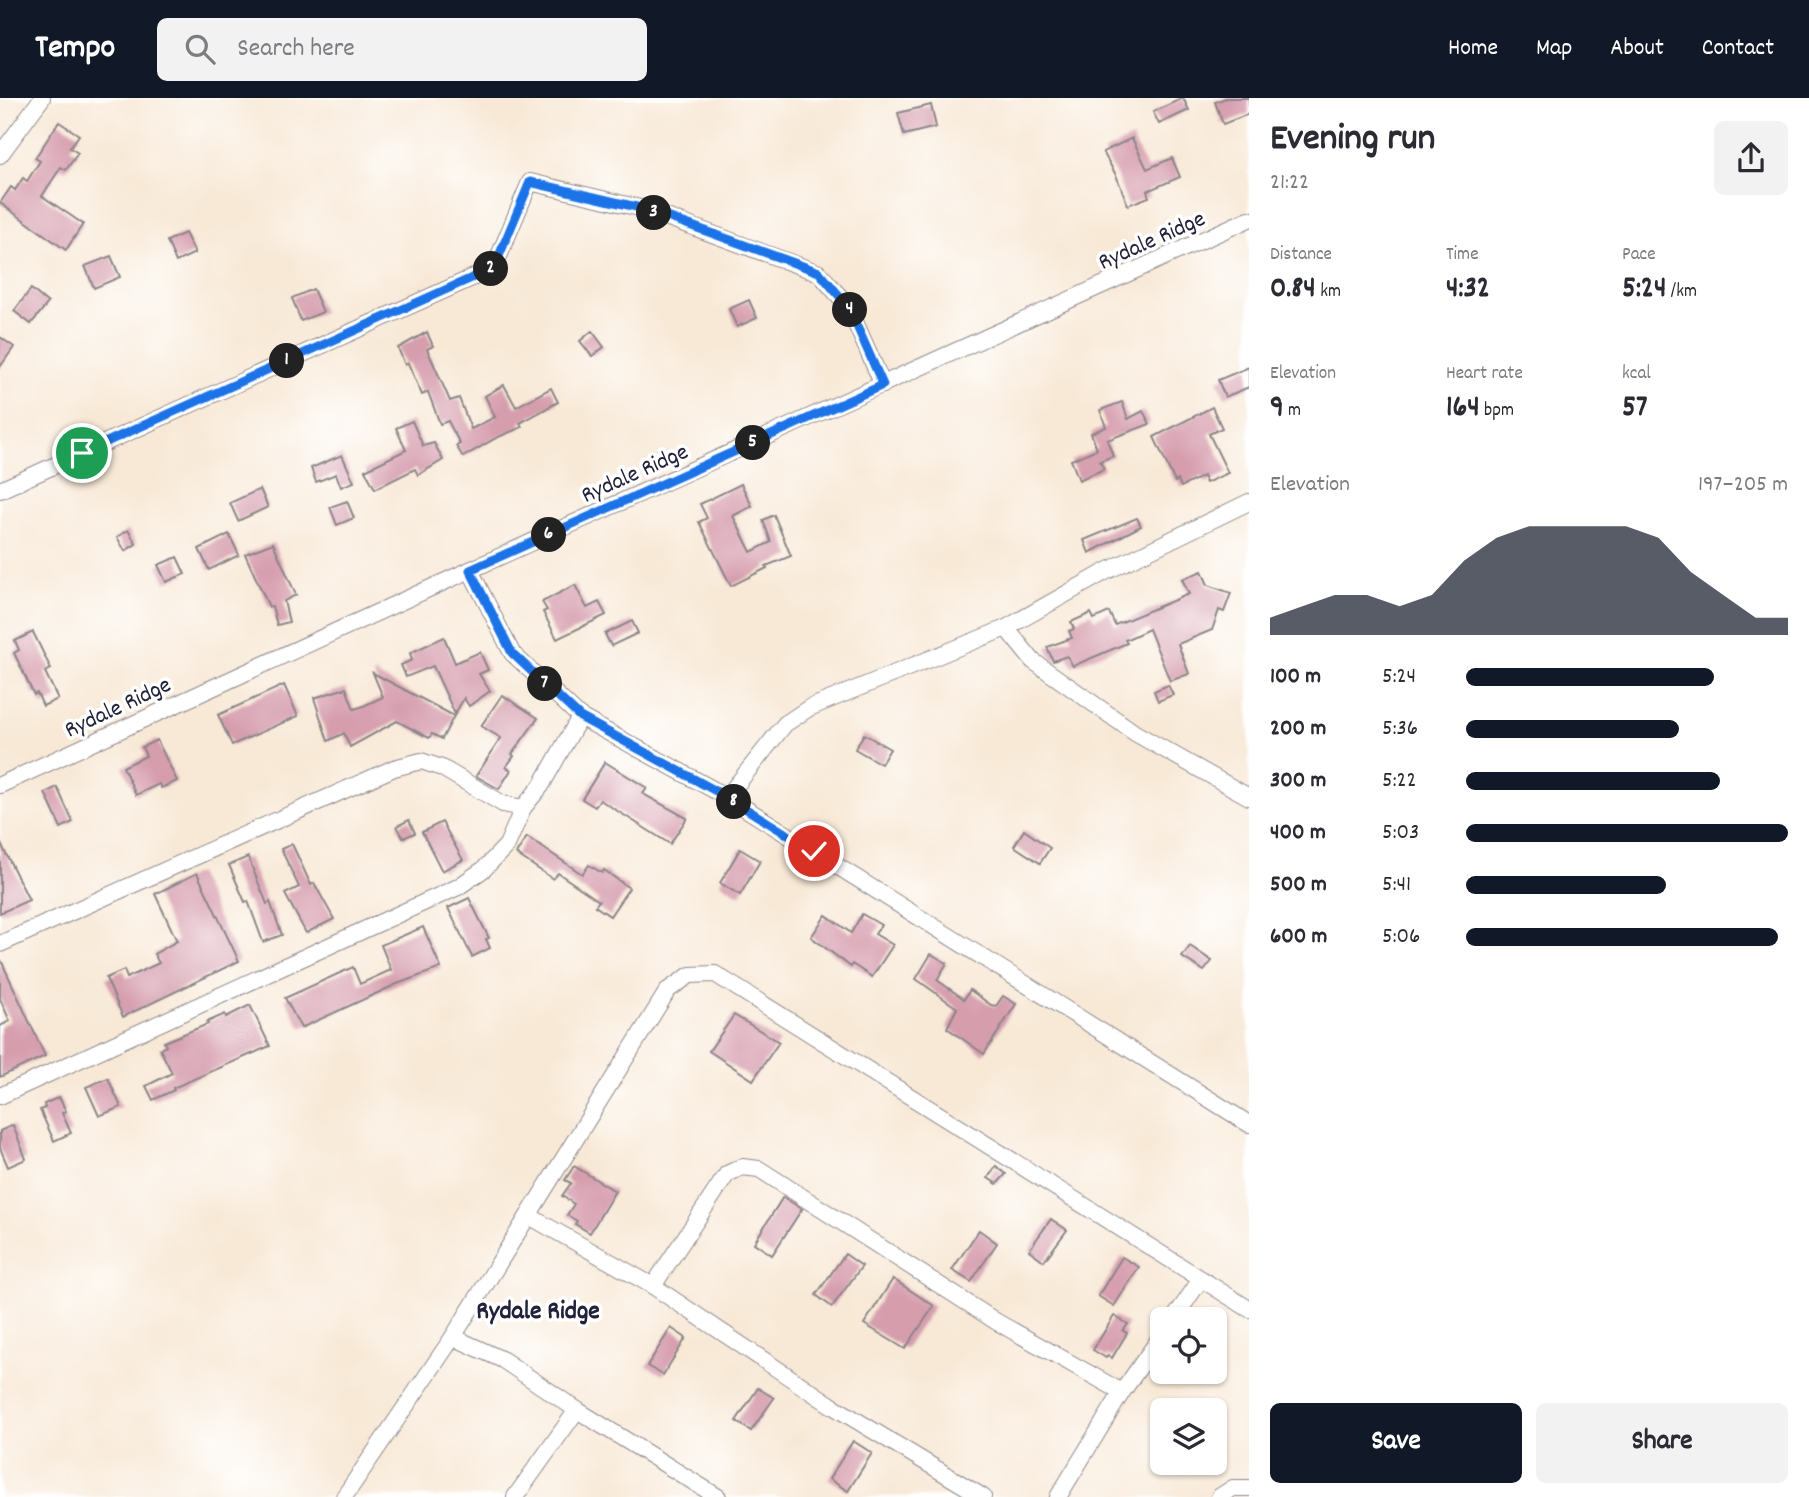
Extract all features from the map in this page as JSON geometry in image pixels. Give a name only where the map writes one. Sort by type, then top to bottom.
[{"type":"street","points":[[0,155],[42,98]]},
{"type":"street","points":[[0,490],[494,268],[530,182],[645,209],[819,272],[848,306],[883,385]]},
{"type":"street","name":"Rydale Ridge","points":[[0,785],[1249,219]]},
{"type":"street","points":[[727,797],[785,724],[809,708],[1006,628],[1105,572],[1249,502]]},
{"type":"street","points":[[470,570],[512,653],[580,717],[727,797],[1249,1124]]},
{"type":"street","points":[[1006,628],[1033,661],[1135,733],[1249,797]]},
{"type":"street","points":[[0,1096],[458,887],[484,869],[507,845],[523,808],[541,786],[580,717]]},
{"type":"street","points":[[0,944],[394,768],[421,761],[442,768],[503,804],[523,808]]},
{"type":"street","points":[[344,1497],[453,1337],[668,990],[690,975],[715,974],[1249,1309]]},
{"type":"street","points":[[653,1286],[727,1174],[742,1167],[759,1169],[997,1322],[1122,1392]]},
{"type":"street","points":[[529,1216],[653,1286],[831,1405],[983,1497]]},
{"type":"street","points":[[1182,1307],[1201,1279]]},
{"type":"street","points":[[453,1337],[503,1360],[577,1410],[718,1497]]},
{"type":"street","points":[[1058,1497],[1122,1392],[1150,1352]]},
{"type":"street","points":[[514,1497],[577,1410]]},
{"type":"street","points":[[1219,1497],[1233,1488],[1249,1488]]},
{"type":"building","points":[[1183,98],[1189,110],[1159,124],[1153,112]]},
{"type":"building","points":[[1226,98],[1249,98],[1249,114],[1223,124],[1215,102]]},
{"type":"building","points":[[931,105],[936,127],[904,135],[898,113]]},
{"type":"building","points":[[59,122],[79,135],[70,148],[78,153],[66,170],[61,167],[42,196],[83,224],[66,250],[0,203],[11,187],[15,190],[23,178],[27,181],[40,161],[35,158]]},
{"type":"building","points":[[1132,138],[1147,169],[1172,158],[1180,177],[1147,191],[1149,197],[1128,205],[1103,152]]},
{"type":"building","points":[[185,233],[195,253],[176,262],[167,241]]},
{"type":"building","points":[[111,256],[120,277],[94,288],[85,266]]},
{"type":"building","points":[[31,289],[48,303],[31,324],[14,311]]},
{"type":"building","points":[[313,289],[323,312],[301,321],[292,298]]},
{"type":"building","points":[[749,300],[757,318],[737,327],[729,309]]},
{"type":"building","points":[[592,331],[604,347],[592,356],[580,341]]},
{"type":"building","points":[[427,332],[433,346],[427,349],[450,401],[459,398],[471,429],[495,417],[485,396],[504,385],[516,407],[551,388],[558,402],[520,423],[522,427],[463,457],[456,446],[460,444],[448,421],[440,424],[428,392],[422,395],[398,348]]},
{"type":"building","points":[[0,337],[14,347],[0,367]]},
{"type":"building","points":[[1249,367],[1249,387],[1225,397],[1218,380]]},
{"type":"building","points":[[1122,402],[1128,419],[1143,411],[1150,424],[1107,440],[1113,456],[1100,461],[1104,469],[1079,480],[1071,460],[1097,449],[1091,433],[1106,427],[1100,410]]},
{"type":"building","points":[[1212,407],[1222,428],[1209,434],[1228,473],[1206,483],[1203,476],[1181,487],[1178,480],[1175,482],[1154,437]]},
{"type":"building","points":[[412,421],[423,446],[434,443],[443,460],[418,475],[415,469],[375,489],[365,470],[406,450],[396,428]]},
{"type":"building","points":[[342,455],[354,482],[341,487],[336,474],[316,482],[311,468]]},
{"type":"building","points":[[741,484],[752,506],[733,516],[751,552],[771,542],[763,520],[774,515],[791,556],[766,566],[767,568],[731,586],[699,522],[707,518],[700,504]]},
{"type":"building","points":[[260,489],[268,507],[238,521],[230,503]]},
{"type":"building","points":[[347,501],[354,518],[337,525],[330,507]]},
{"type":"building","points":[[1137,518],[1141,526],[1089,553],[1084,540]]},
{"type":"building","points":[[128,530],[136,544],[125,551],[117,537]]},
{"type":"building","points":[[229,534],[239,555],[209,570],[199,549]]},
{"type":"building","points":[[273,543],[296,595],[284,601],[289,622],[277,625],[272,606],[269,607],[245,554]]},
{"type":"building","points":[[177,557],[185,574],[166,582],[158,565]]},
{"type":"building","points":[[1202,571],[1208,585],[1231,593],[1224,612],[1219,610],[1212,630],[1178,644],[1189,674],[1170,681],[1149,629],[1125,640],[1127,643],[1073,666],[1067,656],[1053,661],[1047,647],[1072,638],[1069,631],[1074,629],[1071,622],[1091,613],[1094,619],[1109,612],[1115,625],[1189,594],[1182,579]]},
{"type":"building","points":[[575,585],[587,608],[599,602],[606,615],[557,639],[543,612],[547,610],[542,602]]},
{"type":"building","points":[[632,621],[638,633],[611,646],[605,634]]},
{"type":"building","points":[[33,632],[51,669],[45,672],[58,699],[43,706],[37,693],[34,695],[14,653],[19,650],[15,641]]},
{"type":"building","points":[[444,637],[455,663],[480,652],[488,670],[479,674],[490,691],[469,706],[464,698],[455,714],[433,666],[406,677],[401,665],[412,660],[410,653]]},
{"type":"building","points":[[373,673],[454,716],[442,739],[432,734],[429,738],[397,721],[350,747],[344,733],[328,741],[314,698],[346,688],[354,709],[361,707],[383,697]]},
{"type":"building","points":[[284,685],[298,716],[232,745],[218,715]]},
{"type":"building","points":[[1168,685],[1173,695],[1158,701],[1154,691]]},
{"type":"building","points":[[502,695],[538,718],[512,754],[514,756],[506,767],[511,770],[499,789],[476,776],[501,738],[481,726]]},
{"type":"building","points":[[864,734],[890,749],[881,764],[855,749]]},
{"type":"building","points":[[157,740],[177,781],[161,788],[159,784],[136,795],[123,767],[146,756],[142,747]]},
{"type":"building","points":[[605,762],[647,788],[643,794],[687,818],[670,844],[600,800],[595,807],[582,799]]},
{"type":"building","points":[[57,787],[73,822],[61,828],[45,793]]},
{"type":"building","points":[[409,820],[415,833],[403,838],[397,826]]},
{"type":"building","points":[[442,822],[463,860],[442,871],[422,832]]},
{"type":"building","points":[[1024,830],[1050,848],[1040,863],[1014,846]]},
{"type":"building","points":[[527,837],[582,874],[589,865],[602,873],[604,870],[629,888],[610,916],[595,906],[599,901],[558,873],[553,879],[516,854]]},
{"type":"building","points":[[0,842],[29,900],[0,913]]},
{"type":"building","points":[[292,844],[311,885],[314,883],[334,919],[306,933],[285,894],[299,887],[281,849]]},
{"type":"building","points":[[740,849],[760,861],[740,895],[720,883]]},
{"type":"building","points":[[248,857],[267,904],[270,902],[282,935],[263,942],[248,901],[245,902],[229,865]]},
{"type":"building","points":[[197,873],[239,961],[123,1017],[106,978],[124,970],[127,978],[159,963],[154,954],[177,941],[155,894]]},
{"type":"building","points":[[469,898],[489,938],[486,939],[490,948],[472,957],[448,908]]},
{"type":"building","points":[[862,914],[881,925],[875,934],[893,945],[872,977],[852,964],[851,967],[811,937],[826,915],[851,933]]},
{"type":"building","points":[[423,927],[441,968],[397,984],[301,1028],[285,998],[353,967],[360,984],[391,970],[381,945]]},
{"type":"building","points":[[1190,946],[1212,961],[1204,971],[1182,957]]},
{"type":"building","points":[[931,954],[947,963],[937,980],[964,999],[970,990],[991,1005],[996,1006],[1003,996],[1016,1004],[984,1054],[947,1028],[957,1008],[916,979]]},
{"type":"building","points":[[0,958],[45,1056],[0,1077],[0,1026],[10,1021],[0,999]]},
{"type":"building","points":[[250,1005],[270,1046],[173,1088],[174,1090],[153,1100],[146,1086],[172,1073],[160,1049],[166,1046],[164,1042]]},
{"type":"building","points":[[734,1015],[779,1042],[753,1080],[709,1051]]},
{"type":"building","points":[[108,1078],[121,1107],[99,1116],[86,1087]]},
{"type":"building","points":[[59,1097],[66,1111],[62,1113],[71,1133],[54,1141],[40,1110],[45,1108],[44,1104]]},
{"type":"building","points":[[13,1125],[26,1159],[8,1167],[0,1148],[0,1131]]},
{"type":"building","points":[[574,1166],[615,1191],[590,1233],[575,1224],[577,1221],[567,1215],[574,1204],[562,1196],[571,1183],[565,1180]]},
{"type":"building","points":[[996,1166],[1006,1174],[997,1184],[988,1178]]},
{"type":"building","points":[[783,1197],[802,1209],[772,1255],[754,1243]]},
{"type":"building","points":[[1051,1219],[1067,1230],[1044,1261],[1029,1250]]},
{"type":"building","points":[[979,1230],[997,1243],[971,1282],[952,1270]]},
{"type":"building","points":[[845,1254],[862,1266],[832,1307],[816,1295]]},
{"type":"building","points":[[1122,1257],[1139,1267],[1114,1306],[1098,1296]]},
{"type":"building","points":[[893,1279],[934,1306],[905,1349],[864,1324]]},
{"type":"building","points":[[1114,1316],[1128,1324],[1123,1331],[1127,1333],[1112,1358],[1108,1355],[1106,1358],[1093,1350]]},
{"type":"building","points":[[671,1328],[686,1338],[663,1375],[647,1366]]},
{"type":"building","points":[[758,1388],[774,1398],[751,1431],[736,1421]]},
{"type":"building","points":[[853,1441],[872,1453],[848,1491],[829,1479]]},
{"type":"district","name":"Rydale Ridge","points":[[538,1309]]},
{"type":"route","points":[[82,453],[494,268],[530,182],[645,209],[819,272],[848,306],[883,385],[470,570],[512,653],[580,717],[727,797],[814,851]]}]
